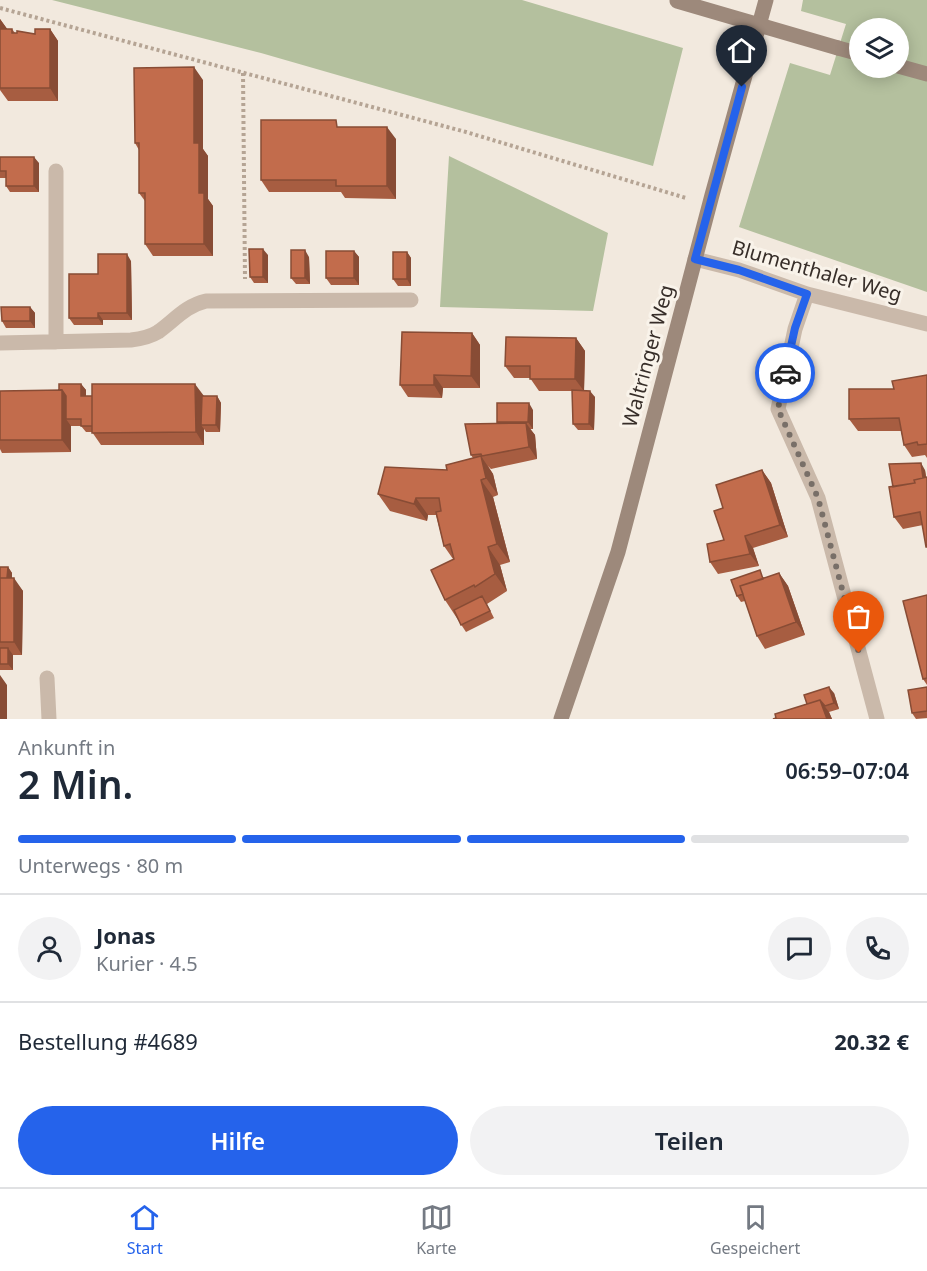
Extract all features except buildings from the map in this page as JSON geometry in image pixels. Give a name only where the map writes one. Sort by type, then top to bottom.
[{"type":"street","points":[[676,0],[849,51]]},
{"type":"street","name":"Waltringer Weg","points":[[561,719],[618,552],[766,0]]},
{"type":"street","points":[[909,69],[927,74]]},
{"type":"street","points":[[56,171],[56,342]]},
{"type":"street","name":"Blumenthaler Weg","points":[[695,259],[739,270],[807,294],[927,324]]},
{"type":"street","points":[[807,294],[795,328],[778,409],[818,498],[877,719]]},
{"type":"street","points":[[0,343],[146,338],[157,333],[194,304],[206,301],[411,300]]},
{"type":"street","points":[[47,678],[49,719]]},
{"type":"path","points":[[0,8],[466,132],[709,206]]},
{"type":"path","points":[[243,73],[246,300]]},
{"type":"green space","points":[[52,0],[522,0],[683,48],[653,166],[261,53]]},
{"type":"green space","points":[[803,0],[927,0],[927,292],[739,227],[790,63],[830,75],[846,24],[801,11]]},
{"type":"green space","points":[[449,156],[608,233],[593,311],[440,307]]},
{"type":"way so far","points":[[785,373],[778,409],[818,498],[859,653]]},
{"type":"route","points":[[742,87],[695,259],[739,270],[807,294],[795,328],[785,373]]}]
